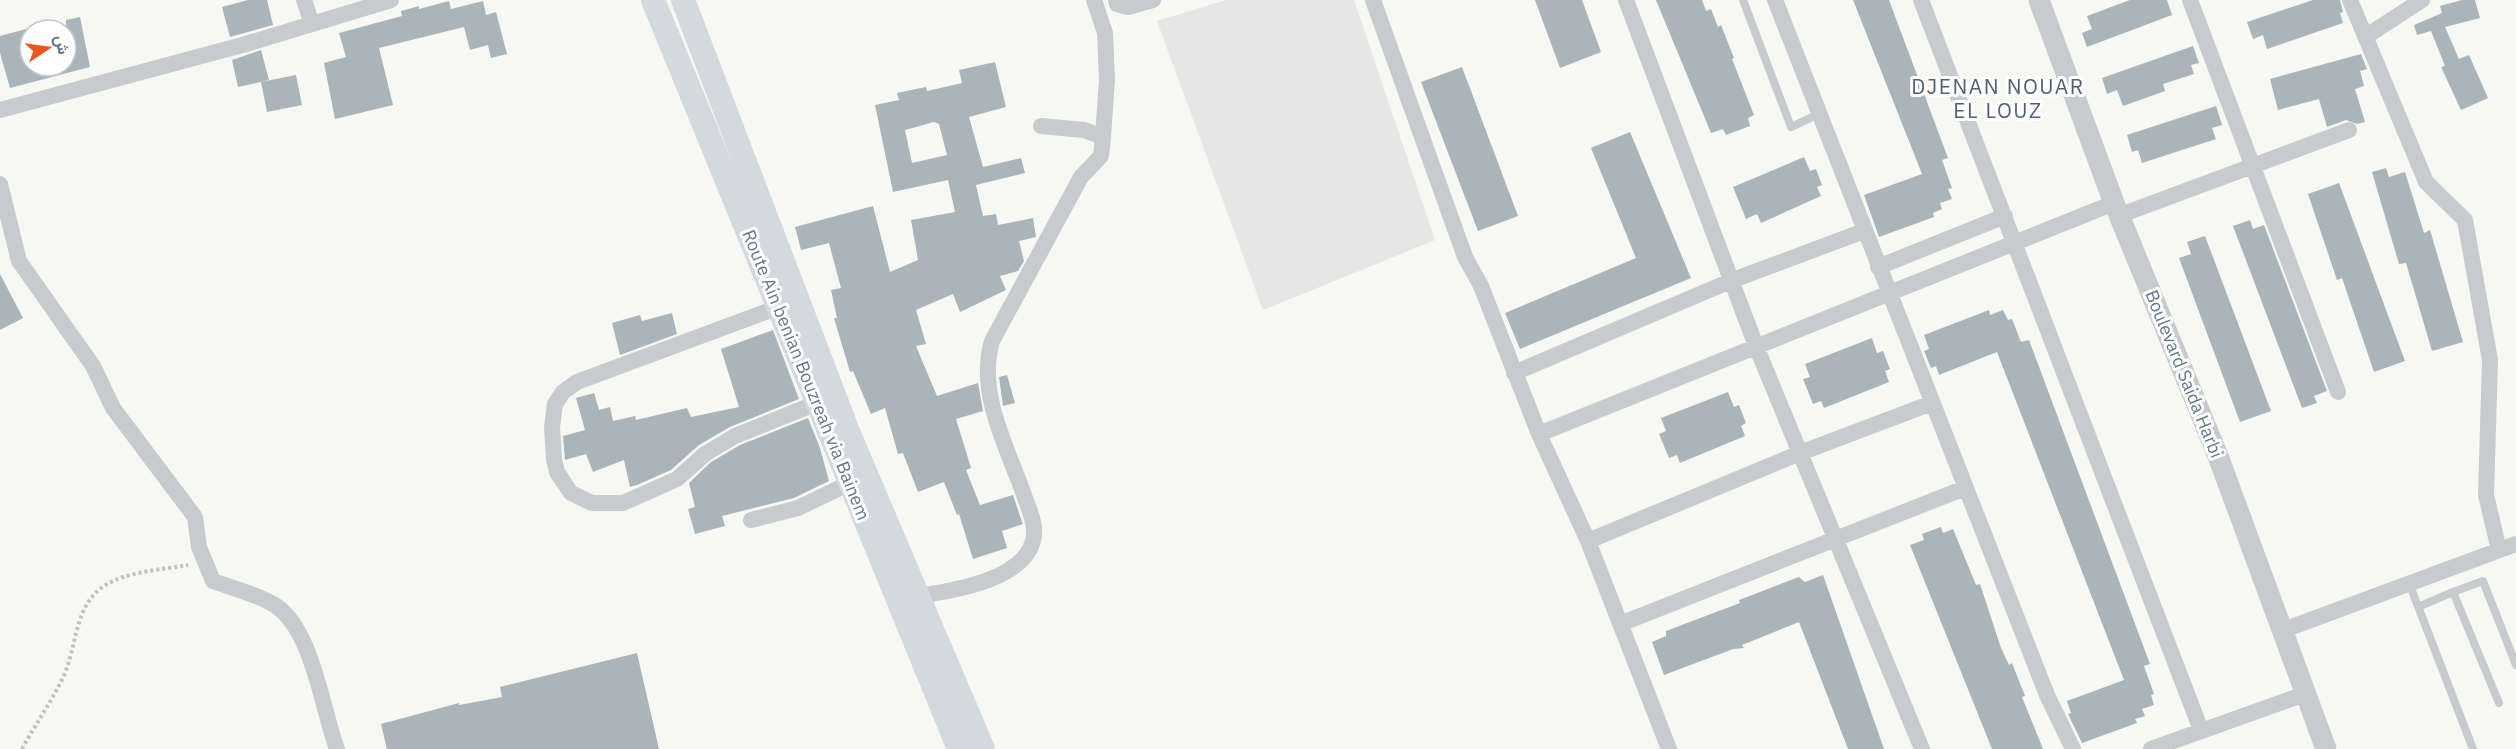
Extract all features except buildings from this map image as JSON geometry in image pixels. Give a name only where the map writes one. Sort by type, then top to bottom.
[{"type":"main road","name":"Route Ain benian Bouzreah via Bainem","points":[[653,0],[918,596],[983,749]]},
{"type":"main road","name":"Route Ain benian Bouzreah via Bainem","points":[[683,0],[787,304],[817,403],[959,749]]},
{"type":"street","points":[[304,0],[312,24]]},
{"type":"street","points":[[0,110],[391,0]]},
{"type":"street","points":[[918,596],[953,591],[987,581],[1002,574],[1022,558],[1032,544],[1034,530],[1031,515],[993,409],[988,387],[988,356],[992,341],[1081,177],[1101,156],[1107,80],[1105,33],[1094,0]]},
{"type":"street","points":[[1105,33],[1117,2],[1128,7],[1154,0]]},
{"type":"street","points":[[1373,0],[1465,257],[1481,286],[1539,434],[1588,541],[1669,749]]},
{"type":"street","points":[[1626,0],[1756,346],[1922,749]]},
{"type":"street","points":[[1775,0],[2047,695],[2073,749]]},
{"type":"street","points":[[1921,0],[2202,730]]},
{"type":"street","name":"Boulevard Saida Harbi","points":[[2039,0],[2116,210],[2218,456],[2326,749]]},
{"type":"street","points":[[2190,0],[2338,392]]},
{"type":"street","points":[[2350,0],[2426,182],[2465,220],[2490,360],[2486,495],[2499,550]]},
{"type":"street","points":[[2365,37],[2422,0]]},
{"type":"street","points":[[1041,126],[1084,130],[1103,137]]},
{"type":"street","points":[[1539,434],[2016,244],[2253,166],[2349,130]]},
{"type":"street","points":[[0,184],[19,261],[93,366],[113,408],[195,517],[196,533],[204,562],[213,581],[273,604],[297,630],[307,651],[337,749]]},
{"type":"street","points":[[1878,267],[2005,216]]},
{"type":"street","points":[[1514,373],[1733,280],[1864,231]]},
{"type":"street","points":[[787,304],[577,382],[563,392],[555,404],[552,428],[557,472],[567,488],[581,500],[592,503],[623,503],[677,479],[705,454],[735,436],[817,403]]},
{"type":"street","points":[[1588,541],[1800,453],[1932,403]]},
{"type":"street","points":[[751,520],[798,508],[850,483]]},
{"type":"street","points":[[1620,624],[1965,488]]},
{"type":"street","points":[[2281,631],[2516,544]]},
{"type":"street","points":[[2151,749],[2305,694]]},
{"type":"lane","points":[[1743,0],[1791,127],[1819,114]]},
{"type":"lane","points":[[2418,608],[2483,581],[2516,664]]},
{"type":"lane","points":[[2409,583],[2473,749]]},
{"type":"lane","points":[[2453,592],[2499,703]]},
{"type":"path","points":[[22,749],[47,711],[66,670],[82,613],[96,593],[102,587],[122,578],[204,562]]},
{"type":"shaded area","points":[[1226,0],[1354,0],[1435,240],[1263,310],[1157,21]]},
{"type":"district","name":"DJENAN NOUAR EL LOUZ","points":[[1998,99]]}]
